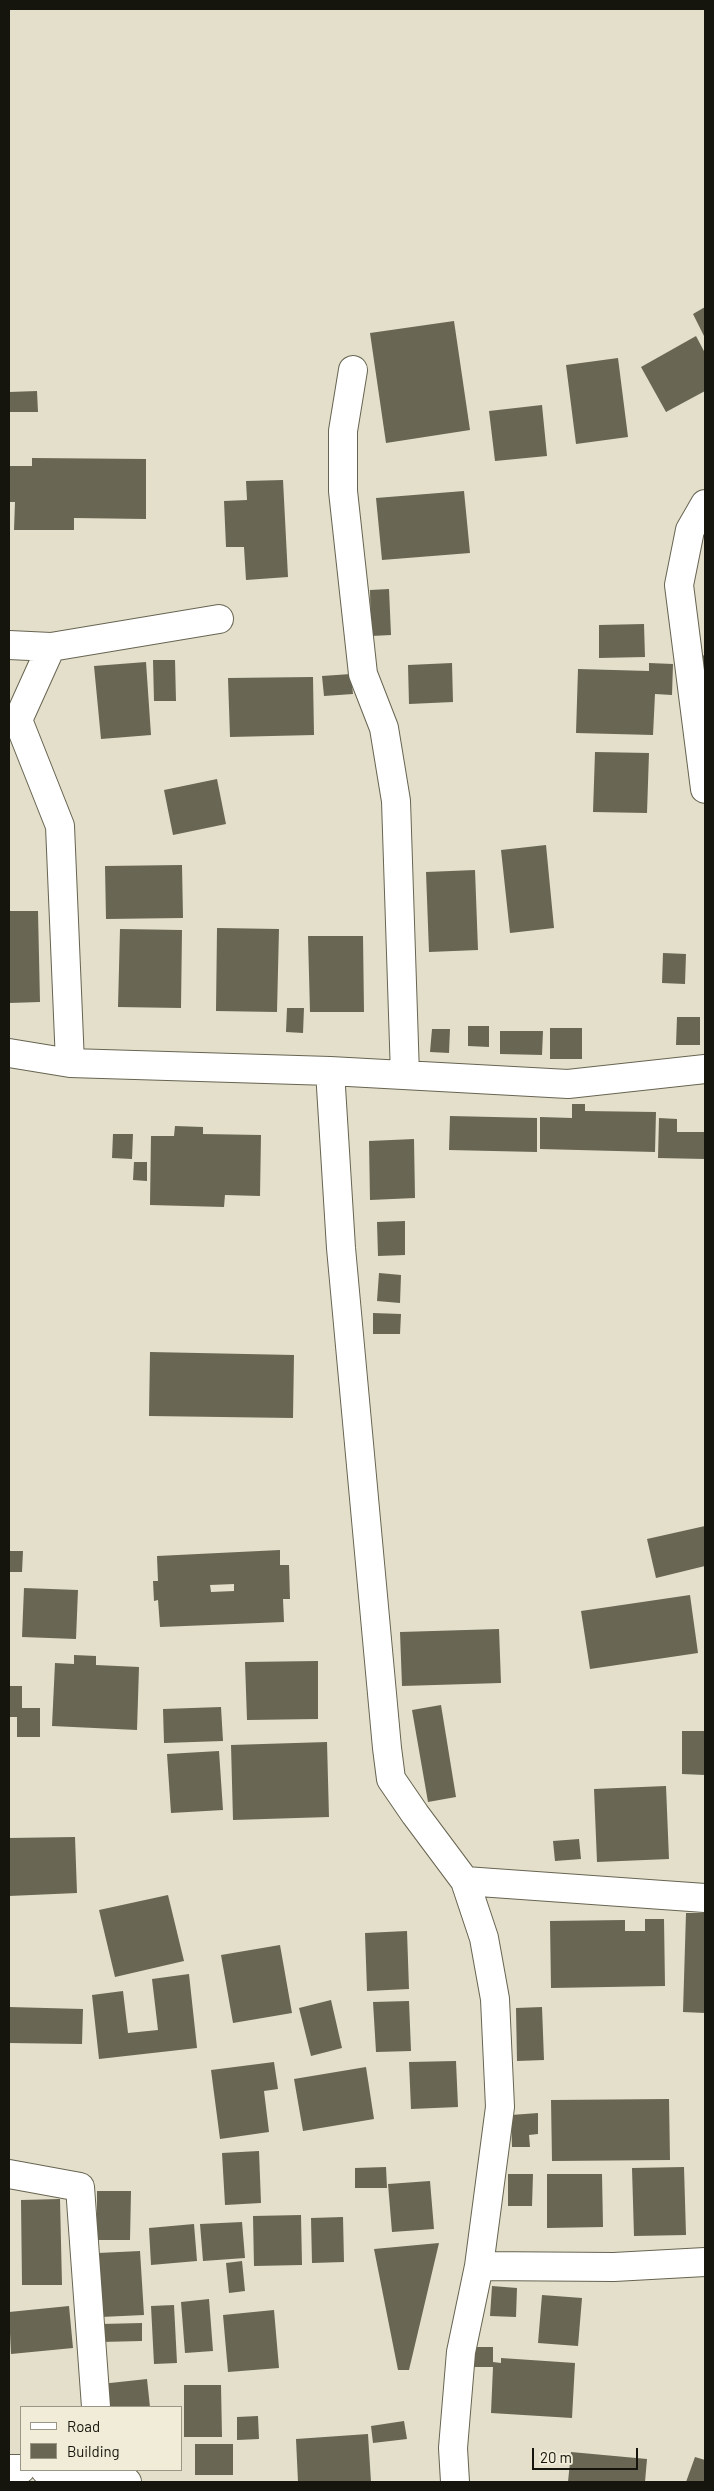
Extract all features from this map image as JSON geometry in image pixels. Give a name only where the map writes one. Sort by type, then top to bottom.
[{"type":"street","points":[[353,370],[343,431],[343,491],[363,674],[384,728],[396,801],[405,1075]]},
{"type":"street","points":[[705,504],[690,530],[679,585],[705,789]]},
{"type":"street","points":[[9,645],[51,648],[219,619]]},
{"type":"street","points":[[51,648],[18,720],[60,826],[70,1063]]},
{"type":"street","points":[[10,1058],[70,1063],[330,1071],[568,1084],[705,1069]]},
{"type":"street","points":[[330,1071],[341,1248],[391,1779],[465,1881],[484,1938],[495,1999],[500,2107],[479,2266],[461,2352],[453,2448],[454,2482]]},
{"type":"street","points":[[465,1881],[705,1898]]},
{"type":"street","points":[[9,2174],[80,2187],[96,2406]]},
{"type":"street","points":[[479,2266],[614,2267],[705,2262]]},
{"type":"street","points":[[102,2471],[105,2475],[128,2482]]},
{"type":"building","points":[[705,307],[705,338],[693,314]]},
{"type":"building","points":[[454,321],[470,430],[386,443],[370,333]]},
{"type":"building","points":[[696,336],[705,353],[705,391],[666,412],[641,367]]},
{"type":"building","points":[[618,358],[628,437],[576,444],[566,365]]},
{"type":"building","points":[[37,391],[38,412],[9,412],[9,392]]},
{"type":"building","points":[[542,405],[547,456],[495,461],[489,411]]},
{"type":"building","points":[[32,458],[146,459],[146,519],[74,518],[74,530],[14,530],[15,502],[10,502],[10,466],[32,466]]},
{"type":"building","points":[[283,480],[288,577],[246,580],[244,547],[226,547],[224,501],[247,500],[246,481]]},
{"type":"building","points":[[464,491],[470,553],[382,560],[376,498]]},
{"type":"building","points":[[389,589],[391,635],[371,636],[370,590]]},
{"type":"building","points":[[644,624],[645,657],[599,658],[599,625]]},
{"type":"building","points":[[705,655],[705,677],[698,657]]},
{"type":"building","points":[[153,660],[175,660],[176,701],[154,701]]},
{"type":"building","points":[[146,662],[151,735],[101,739],[94,666]]},
{"type":"building","points":[[452,663],[453,702],[409,704],[408,665]]},
{"type":"building","points":[[649,663],[673,664],[672,695],[655,694],[653,735],[576,733],[578,669],[649,671]]},
{"type":"building","points":[[351,674],[353,694],[324,696],[322,676]]},
{"type":"building","points":[[313,677],[314,735],[230,737],[228,678]]},
{"type":"building","points":[[595,752],[649,753],[647,813],[593,812]]},
{"type":"building","points":[[217,779],[226,824],[173,835],[164,790]]},
{"type":"building","points":[[546,845],[554,928],[510,933],[501,850]]},
{"type":"building","points":[[182,865],[183,918],[106,919],[105,866]]},
{"type":"building","points":[[475,870],[478,950],[429,952],[426,872]]},
{"type":"building","points":[[9,911],[38,911],[40,1002],[9,1003]]},
{"type":"building","points":[[217,928],[279,929],[277,1012],[216,1011]]},
{"type":"building","points":[[120,929],[182,930],[181,1008],[118,1007]]},
{"type":"building","points":[[308,936],[363,936],[364,1012],[310,1012]]},
{"type":"building","points":[[663,953],[686,954],[685,984],[662,983]]},
{"type":"building","points":[[287,1008],[304,1008],[303,1033],[286,1032]]},
{"type":"building","points":[[677,1017],[700,1017],[700,1045],[676,1045]]},
{"type":"building","points":[[468,1026],[489,1026],[489,1047],[468,1046]]},
{"type":"building","points":[[550,1028],[582,1028],[582,1059],[550,1059]]},
{"type":"building","points":[[432,1029],[450,1029],[449,1053],[430,1052]]},
{"type":"building","points":[[500,1031],[543,1031],[542,1055],[500,1054]]},
{"type":"building","points":[[572,1104],[585,1104],[585,1111],[656,1112],[655,1152],[540,1149],[540,1117],[572,1118]]},
{"type":"building","points":[[450,1116],[537,1118],[537,1152],[449,1150]]},
{"type":"building","points":[[659,1118],[677,1119],[677,1132],[705,1132],[705,1159],[658,1158]]},
{"type":"building","points":[[175,1126],[203,1127],[203,1134],[261,1135],[260,1196],[225,1195],[224,1207],[150,1205],[151,1136],[174,1136]]},
{"type":"building","points":[[113,1134],[133,1134],[132,1159],[112,1158]]},
{"type":"building","points":[[414,1139],[415,1198],[370,1200],[369,1141]]},
{"type":"building","points":[[134,1162],[147,1162],[147,1181],[133,1180]]},
{"type":"building","points":[[405,1221],[405,1255],[378,1256],[377,1222]]},
{"type":"building","points":[[379,1273],[401,1275],[400,1303],[377,1301]]},
{"type":"building","points":[[373,1313],[401,1314],[400,1334],[373,1334]]},
{"type":"building","points":[[150,1352],[294,1355],[293,1418],[149,1416]]},
{"type":"building","points":[[705,1526],[705,1566],[656,1578],[647,1539]]},
{"type":"building","points":[[280,1550],[280,1565],[289,1565],[290,1599],[283,1599],[284,1622],[160,1627],[158,1600],[154,1601],[153,1581],[158,1581],[157,1556]],"holes":[[[234,1584],[234,1591],[211,1592],[210,1585]]]},
{"type":"building","points":[[9,1551],[23,1551],[22,1572],[9,1572]]},
{"type":"building","points":[[24,1588],[78,1590],[76,1639],[22,1637]]},
{"type":"building","points":[[690,1595],[698,1653],[590,1669],[581,1611]]},
{"type":"building","points":[[499,1629],[501,1683],[402,1686],[400,1632]]},
{"type":"building","points":[[74,1655],[96,1656],[96,1665],[139,1667],[137,1730],[52,1726],[55,1663],[74,1664]]},
{"type":"building","points":[[318,1661],[318,1719],[247,1720],[245,1662]]},
{"type":"building","points":[[9,1686],[22,1686],[22,1708],[40,1708],[40,1737],[17,1737],[17,1717],[9,1717]]},
{"type":"building","points":[[441,1705],[456,1797],[428,1802],[412,1710]]},
{"type":"building","points":[[221,1707],[223,1741],[164,1743],[163,1709]]},
{"type":"building","points":[[682,1731],[705,1731],[705,1775],[682,1774]]},
{"type":"building","points":[[327,1742],[329,1817],[233,1820],[231,1745]]},
{"type":"building","points":[[219,1751],[223,1810],[171,1813],[167,1754]]},
{"type":"building","points":[[666,1786],[669,1859],[597,1862],[594,1789]]},
{"type":"building","points":[[75,1837],[77,1893],[9,1896],[9,1838]]},
{"type":"building","points":[[579,1839],[581,1859],[555,1861],[553,1841]]},
{"type":"building","points":[[168,1895],[184,1961],[115,1977],[99,1910]]},
{"type":"building","points":[[686,1913],[705,1913],[705,2013],[683,2012]]},
{"type":"building","points":[[645,1919],[664,1919],[665,1986],[551,1988],[550,1921],[625,1920],[625,1931],[645,1931]]},
{"type":"building","points":[[407,1931],[409,1989],[367,1991],[365,1933]]},
{"type":"building","points":[[280,1945],[292,2013],[233,2023],[221,1955]]},
{"type":"building","points":[[189,1974],[197,2048],[99,2059],[92,1995],[123,1991],[128,2033],[158,2030],[152,1979]]},
{"type":"building","points":[[331,2000],[342,2048],[311,2056],[299,2008]]},
{"type":"building","points":[[409,2001],[411,2051],[376,2052],[373,2002]]},
{"type":"building","points":[[9,2007],[83,2009],[82,2044],[9,2043]]},
{"type":"building","points":[[542,2007],[544,2060],[517,2061],[516,2008]]},
{"type":"building","points":[[456,2061],[458,2107],[411,2109],[409,2062]]},
{"type":"building","points":[[274,2062],[278,2089],[264,2091],[269,2132],[220,2139],[211,2070]]},
{"type":"building","points":[[366,2067],[374,2119],[303,2131],[294,2079]]},
{"type":"building","points":[[669,2099],[670,2160],[552,2161],[551,2100]]},
{"type":"building","points":[[538,2113],[538,2134],[529,2135],[530,2147],[512,2147],[511,2115]]},
{"type":"building","points":[[259,2151],[261,2203],[225,2205],[222,2153]]},
{"type":"building","points":[[386,2167],[387,2188],[355,2188],[355,2168]]},
{"type":"building","points":[[684,2167],[686,2235],[634,2236],[632,2168]]},
{"type":"building","points":[[508,2174],[533,2174],[532,2206],[508,2206]]},
{"type":"building","points":[[547,2174],[602,2174],[603,2227],[547,2228]]},
{"type":"building","points":[[430,2181],[434,2229],[392,2232],[388,2184]]},
{"type":"building","points":[[97,2191],[131,2191],[130,2240],[97,2240]]},
{"type":"building","points":[[60,2199],[62,2285],[22,2285],[21,2200]]},
{"type":"building","points":[[301,2215],[302,2265],[254,2266],[253,2216]]},
{"type":"building","points":[[343,2217],[344,2262],[312,2263],[311,2218]]},
{"type":"building","points":[[242,2222],[245,2258],[203,2261],[200,2224]]},
{"type":"building","points":[[194,2224],[197,2261],[151,2265],[149,2228]]},
{"type":"building","points":[[439,2243],[409,2370],[398,2370],[374,2249]]},
{"type":"building","points":[[140,2251],[144,2315],[101,2317],[98,2253]]},
{"type":"building","points":[[242,2261],[245,2291],[229,2293],[226,2263]]},
{"type":"building","points":[[492,2286],[517,2288],[516,2317],[490,2316]]},
{"type":"building","points":[[542,2295],[582,2298],[578,2346],[538,2343]]},
{"type":"building","points":[[209,2299],[213,2351],[185,2353],[181,2302]]},
{"type":"building","points":[[174,2305],[177,2363],[154,2364],[151,2306]]},
{"type":"building","points":[[69,2306],[73,2348],[11,2354],[9,2312]]},
{"type":"building","points":[[274,2310],[279,2368],[228,2372],[223,2315]]},
{"type":"building","points":[[142,2323],[142,2341],[101,2342],[101,2324]]},
{"type":"building","points":[[474,2347],[493,2347],[493,2362],[501,2363],[501,2358],[575,2363],[572,2418],[491,2413],[493,2367],[474,2367]]},
{"type":"building","points":[[147,2379],[150,2406],[104,2406],[101,2384]]},
{"type":"building","points":[[184,2385],[221,2385],[222,2437],[184,2437]]},
{"type":"building","points":[[258,2416],[259,2439],[237,2440],[237,2417]]},
{"type":"building","points":[[404,2421],[407,2439],[373,2443],[371,2426]]},
{"type":"building","points":[[368,2434],[371,2482],[298,2482],[296,2439]]},
{"type":"building","points":[[195,2444],[233,2444],[233,2475],[195,2475]]},
{"type":"building","points":[[571,2452],[647,2459],[645,2482],[568,2482]]},
{"type":"building","points":[[695,2457],[705,2460],[705,2482],[686,2482]]}]
